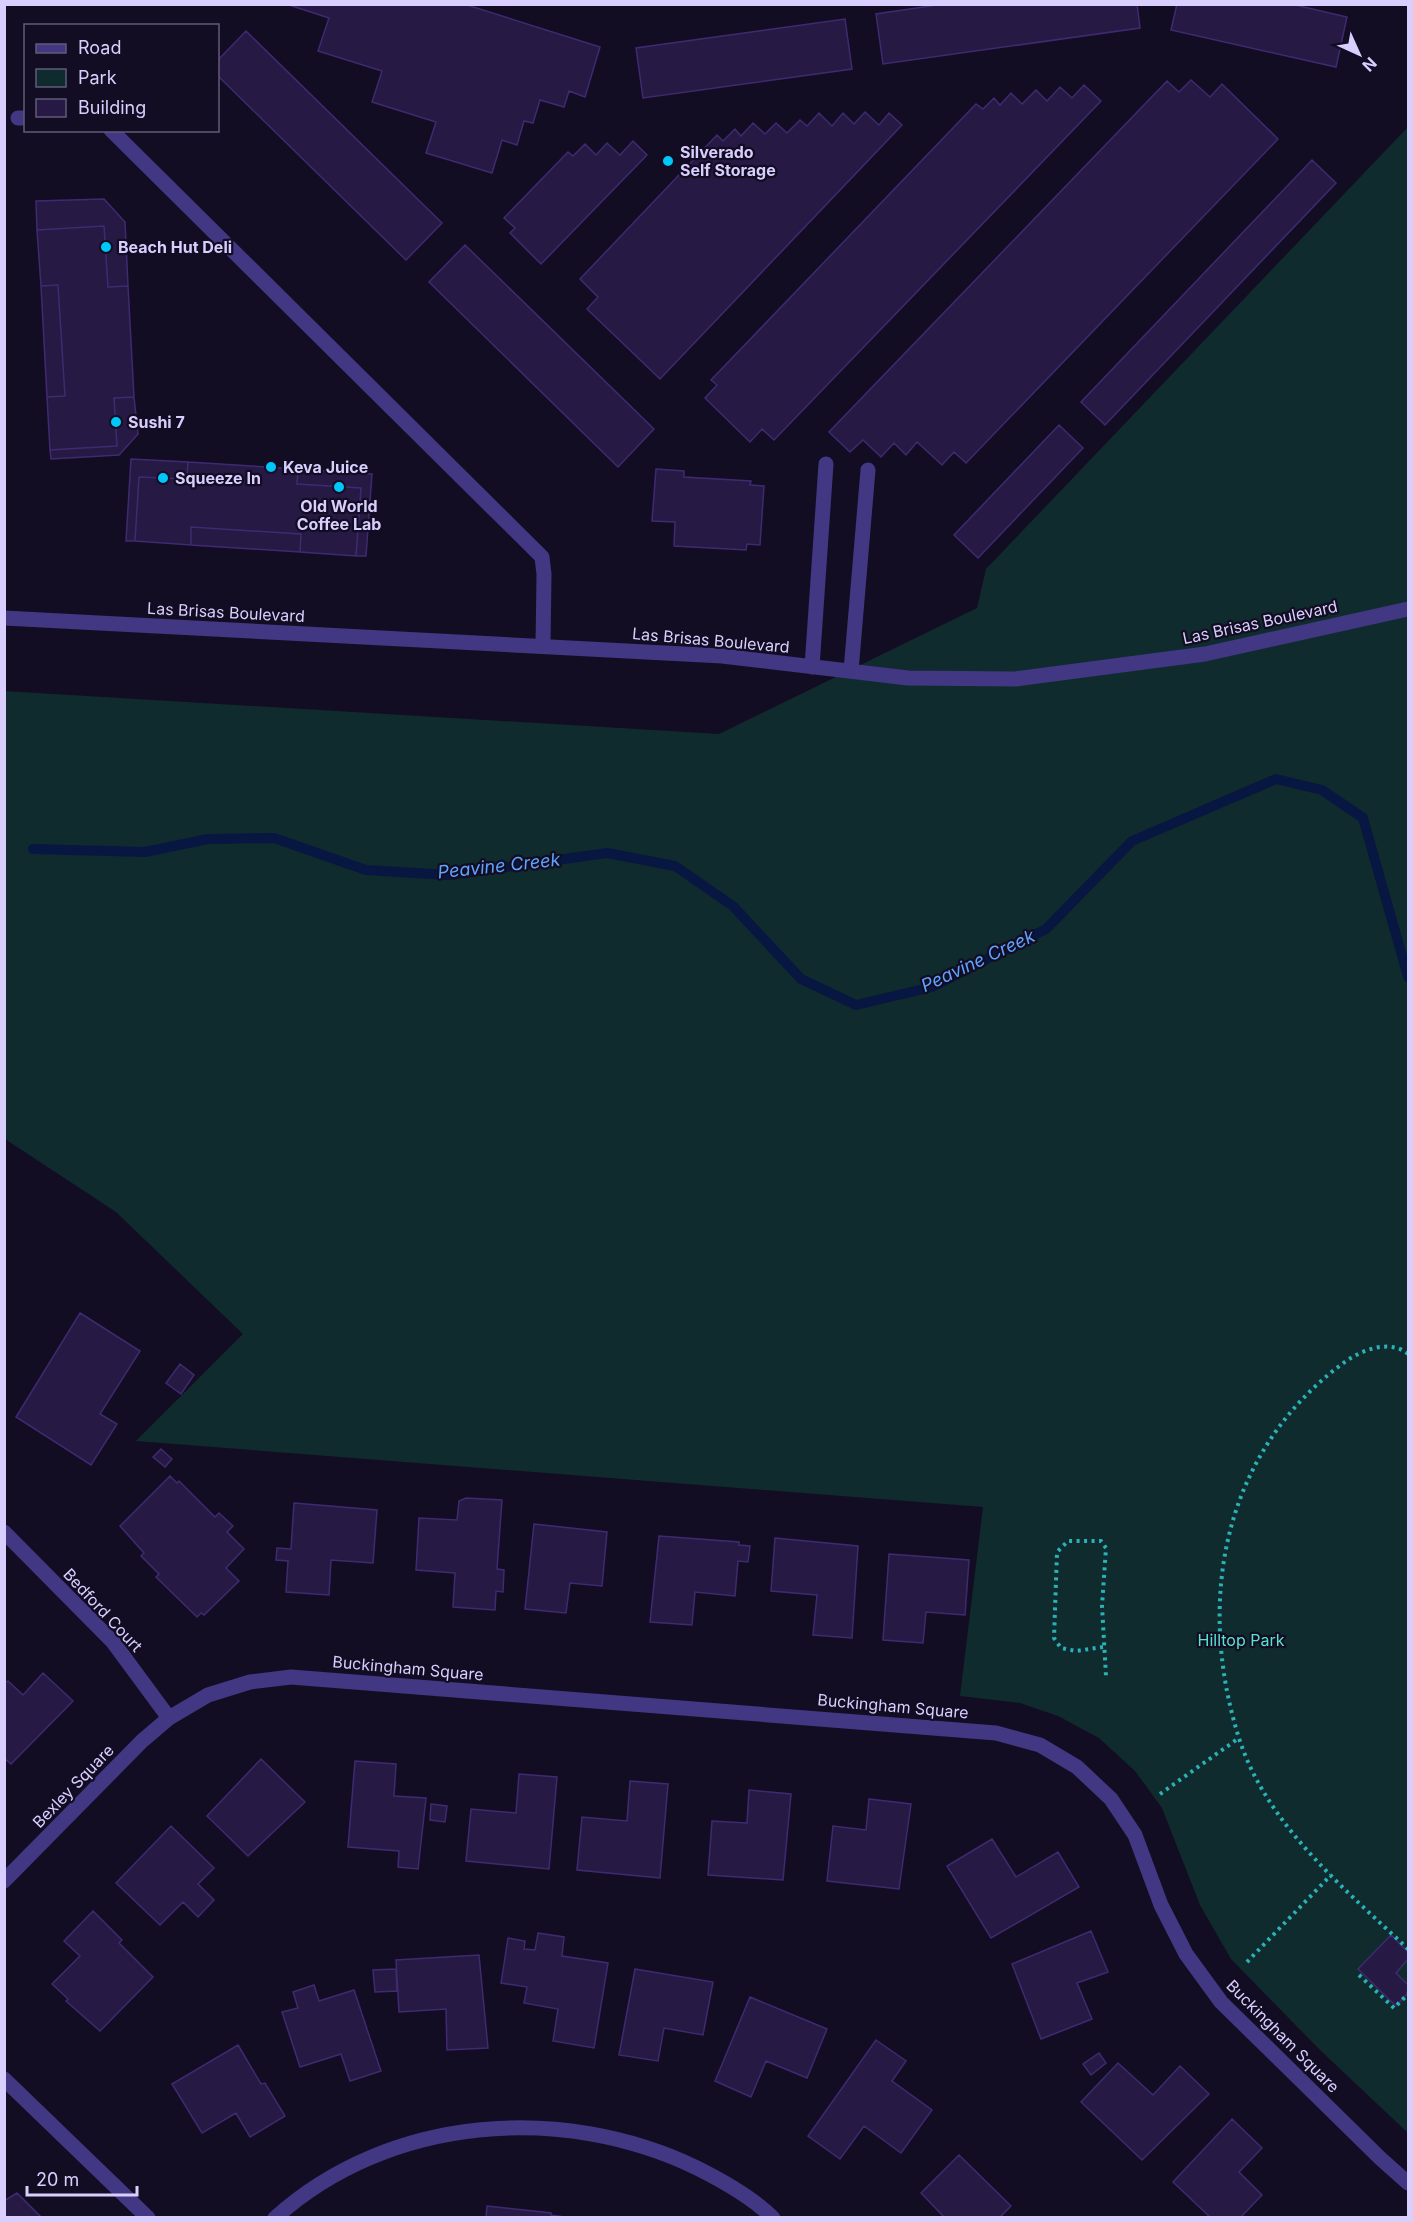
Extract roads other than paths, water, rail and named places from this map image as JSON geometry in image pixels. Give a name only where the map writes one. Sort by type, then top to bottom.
[{"type":"street","points":[[113,132],[542,557],[544,574],[543,646]]},
{"type":"street","points":[[812,667],[826,464]]},
{"type":"street","points":[[851,671],[868,470]]},
{"type":"street","name":"Las Brisas Boulevard","points":[[4,618],[722,656],[908,678],[1015,679],[1205,654],[1408,609]]},
{"type":"street","name":"Bedford Court","points":[[4,1532],[113,1642],[169,1718]]},
{"type":"street","name":"Buckingham Square","points":[[169,1718],[218,1692],[249,1682],[291,1677],[996,1733],[1040,1745],[1077,1767],[1111,1799],[1135,1835],[1161,1905],[1186,1954],[1221,2002],[1408,2183]]},
{"type":"street","name":"Bexley Square","points":[[4,1881],[142,1741],[169,1718]]},
{"type":"street","points":[[4,2079],[148,2217]]},
{"type":"street","points":[[275,2217],[336,2176],[375,2156],[432,2137],[492,2128],[556,2127],[609,2136],[666,2153],[717,2178],[773,2217]]},
{"type":"waterway","name":"Peavine Creek","points":[[33,849],[145,852],[208,839],[274,838],[366,870],[449,875],[607,853],[675,866],[733,906],[801,979],[856,1005],[932,987],[1046,929],[1132,841],[1276,779],[1322,790],[1363,818],[1408,977]]},
{"type":"place","name":"Silverado Self Storage","points":[[668,161]]},
{"type":"place","name":"Beach Hut Deli","points":[[106,247]]},
{"type":"place","name":"Sushi 7","points":[[116,422]]},
{"type":"place","name":"Keva Juice","points":[[271,467]]},
{"type":"place","name":"Squeeze In","points":[[163,478]]},
{"type":"place","name":"Old World Coffee Lab","points":[[339,487]]},
{"type":"park label","name":"Hilltop Park","points":[[1241,1640]]}]
